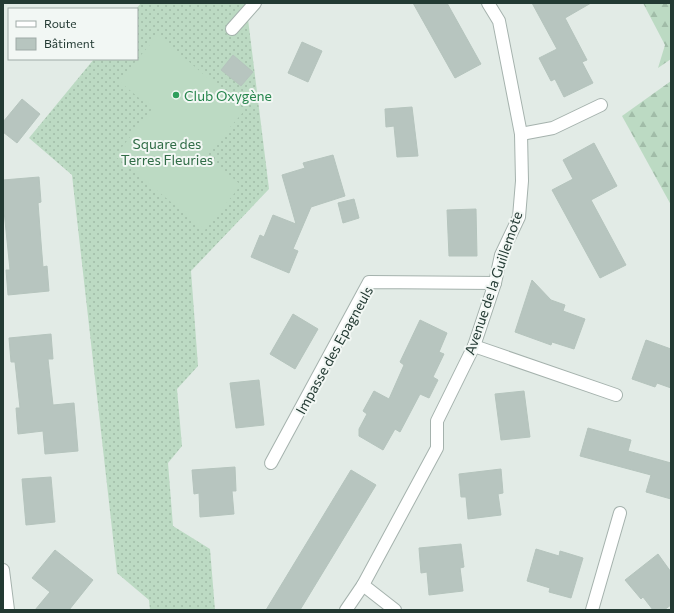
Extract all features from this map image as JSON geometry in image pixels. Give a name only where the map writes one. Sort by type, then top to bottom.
[{"type":"street","points":[[232,29],[255,3]]},
{"type":"street","name":"Avenue de la Guillemote","points":[[346,610],[363,585],[437,448],[437,421],[474,346],[495,283],[501,255],[519,218],[522,181],[521,134],[500,21],[488,3]]},
{"type":"street","points":[[521,134],[553,128],[601,105]]},
{"type":"street","name":"Impasse des Epagneuls","points":[[271,463],[369,282],[495,283]]},
{"type":"street","points":[[474,346],[616,395]]},
{"type":"street","points":[[592,610],[620,513]]},
{"type":"street","points":[[3,570],[8,610]]},
{"type":"street","points":[[363,585],[396,610]]},
{"type":"green space","name":"Square des Terres Fleuries","points":[[141,3],[246,3],[269,189],[191,271],[198,366],[177,389],[182,446],[168,463],[173,526],[210,549],[215,610],[150,610],[149,600],[117,573],[72,175],[29,138],[93,60],[138,60],[137,8]]},
{"type":"green space","points":[[643,3],[671,3],[671,59],[658,68],[665,45]]},
{"type":"green space","points":[[158,35],[245,110],[206,155],[241,185],[205,230],[115,156],[152,109],[119,81]]},
{"type":"green space","points":[[671,81],[671,205],[622,116]]},
{"type":"building","points":[[413,3],[447,3],[481,64],[455,78]]},
{"type":"building","points":[[532,3],[591,3],[565,18],[587,60],[582,62],[593,83],[564,97],[555,79],[551,81],[539,58],[557,49]]},
{"type":"building","points":[[302,42],[322,51],[308,82],[288,73]]},
{"type":"building","points":[[233,55],[253,72],[241,86],[221,70]]},
{"type":"building","points":[[22,99],[40,114],[17,143],[3,132],[3,122]]},
{"type":"building","points":[[412,107],[418,156],[397,157],[394,126],[386,127],[385,109]]},
{"type":"building","points":[[594,143],[617,186],[591,200],[626,265],[600,278],[552,190],[573,179],[563,160]]},
{"type":"building","points":[[333,155],[345,196],[311,207],[293,249],[298,251],[289,273],[251,257],[260,235],[264,237],[273,215],[296,224],[282,175],[305,168],[303,163]]},
{"type":"building","points":[[39,177],[41,202],[38,203],[43,267],[47,266],[49,291],[8,295],[6,270],[10,270],[3,201],[3,180]]},
{"type":"building","points":[[354,199],[359,218],[343,223],[338,203]]},
{"type":"building","points":[[476,209],[477,256],[449,256],[447,210]]},
{"type":"building","points":[[532,280],[551,300],[565,305],[563,311],[585,319],[574,349],[552,342],[551,345],[515,332]]},
{"type":"building","points":[[293,314],[318,329],[295,369],[270,354]]},
{"type":"building","points":[[420,320],[447,333],[439,352],[444,354],[433,377],[438,380],[429,398],[420,394],[400,432],[395,429],[383,450],[359,436],[359,429],[367,414],[363,411],[374,391],[389,399],[404,365],[400,362]]},
{"type":"building","points":[[51,334],[53,359],[48,359],[53,405],[74,403],[78,451],[45,454],[43,431],[18,434],[16,408],[20,408],[15,362],[11,362],[9,338]]},
{"type":"building","points":[[646,340],[671,349],[671,388],[657,383],[655,387],[632,379]]},
{"type":"building","points":[[259,380],[264,425],[236,428],[230,383]]},
{"type":"building","points":[[524,391],[530,437],[501,440],[495,394]]},
{"type":"building","points":[[588,428],[631,440],[628,451],[671,463],[671,499],[646,492],[651,475],[580,456]]},
{"type":"building","points":[[235,467],[236,491],[232,491],[234,514],[200,517],[199,493],[194,494],[192,470]]},
{"type":"building","points":[[501,469],[503,493],[498,494],[501,515],[468,519],[466,497],[461,497],[459,474]]},
{"type":"building","points":[[351,470],[376,485],[300,610],[266,610]]},
{"type":"building","points":[[51,477],[55,522],[26,525],[22,479]]},
{"type":"building","points":[[461,544],[464,567],[460,568],[463,591],[429,595],[427,572],[421,573],[419,548]]},
{"type":"building","points":[[536,549],[559,556],[560,551],[583,558],[571,598],[549,592],[550,588],[527,581]]},
{"type":"building","points":[[55,550],[93,580],[69,610],[35,610],[50,592],[32,578]]},
{"type":"building","points":[[658,554],[671,572],[671,605],[664,610],[653,610],[643,597],[641,599],[625,580]]},
{"type":"place","name":"Club Oxygène","points":[[176,95]]}]
